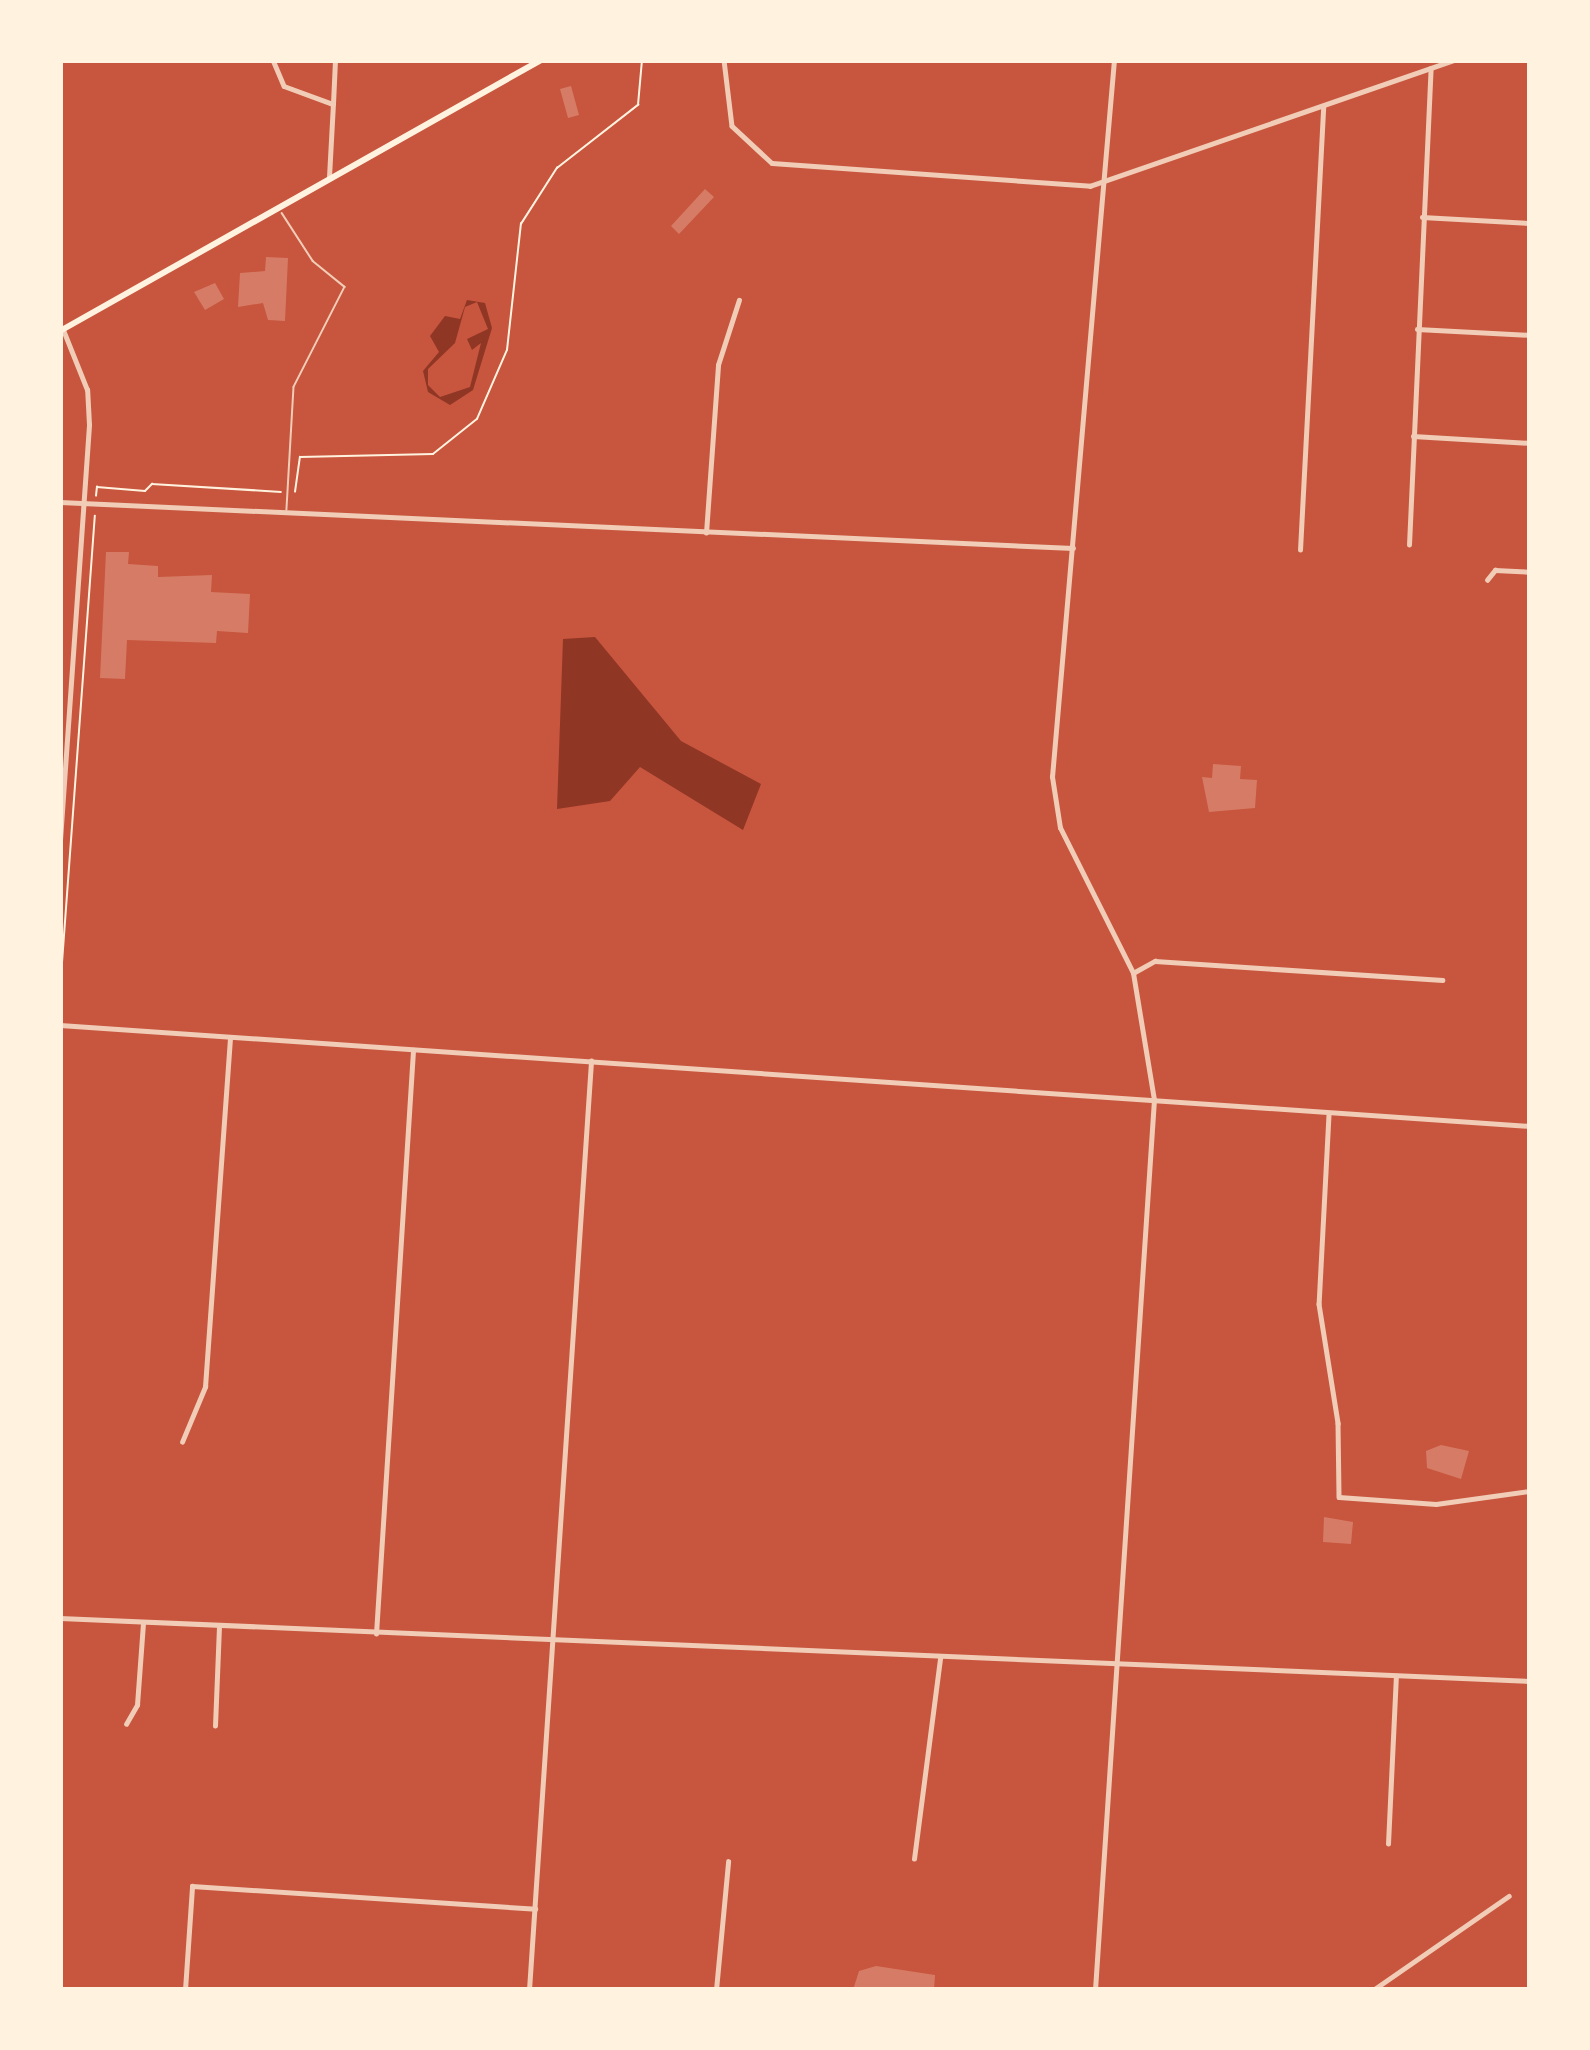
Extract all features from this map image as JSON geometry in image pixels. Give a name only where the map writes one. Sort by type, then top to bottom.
[{"type":"main road","points":[[61,331],[541,60]]},
{"type":"street","points":[[272,60],[284,86],[333,104]]},
{"type":"street","points":[[329,179],[335,60]]},
{"type":"street","points":[[724,60],[724,104],[746,145],[787,164],[1104,186],[1454,60]]},
{"type":"street","points":[[1095,1990],[1154,1100],[1133,973],[1060,827],[1052,777],[1114,60]]},
{"type":"street","points":[[1408,545],[1431,69]]},
{"type":"street","points":[[1300,550],[1323,107]]},
{"type":"street","points":[[1421,217],[1530,223]]},
{"type":"street","points":[[706,533],[718,365],[740,301]]},
{"type":"street","points":[[1417,329],[1530,335]]},
{"type":"street","points":[[60,840],[87,390],[61,331]]},
{"type":"street","points":[[1413,436],[1530,443]]},
{"type":"street","points":[[60,502],[1073,548]]},
{"type":"street","points":[[1487,580],[1496,570],[1530,572]]},
{"type":"street","points":[[1133,973],[1154,961],[1442,980]]},
{"type":"street","points":[[60,1025],[1530,1126]]},
{"type":"street","points":[[182,1442],[205,1387],[230,1039]]},
{"type":"street","points":[[376,1634],[413,1050]]},
{"type":"street","points":[[529,1990],[556,1642],[591,1061]]},
{"type":"street","points":[[1329,1115],[1319,1304],[1338,1423],[1339,1497],[1436,1504],[1530,1491]]},
{"type":"street","points":[[60,1618],[1530,1682]]},
{"type":"street","points":[[126,1724],[137,1705],[143,1623]]},
{"type":"street","points":[[215,1726],[219,1627]]},
{"type":"street","points":[[914,1859],[940,1658]]},
{"type":"street","points":[[1388,1844],[1396,1676]]},
{"type":"street","points":[[716,1990],[728,1862]]},
{"type":"street","points":[[184,1990],[192,1886],[535,1910]]},
{"type":"street","points":[[1373,1990],[1509,1896]]},
{"type":"lane","points":[[278,208],[313,261],[345,287],[295,382],[286,514]]},
{"type":"shaded area","points":[[467,300],[485,303],[492,328],[473,390],[450,405],[428,392],[423,371],[439,352],[430,336],[445,316],[460,319]],"holes":[[[477,302],[488,329],[467,339],[472,350],[481,343],[470,387],[440,397],[428,385],[428,369],[455,343],[465,307]]]},
{"type":"shaded area","points":[[595,637],[681,741],[761,784],[743,830],[640,767],[610,801],[557,809],[563,639]]},
{"type":"building","points":[[571,86],[579,115],[568,118],[560,89]]},
{"type":"building","points":[[705,189],[714,197],[679,234],[671,226]]},
{"type":"building","points":[[266,257],[288,258],[285,321],[268,320],[263,303],[238,307],[240,273],[265,271]]},
{"type":"building","points":[[215,283],[224,299],[205,310],[194,292]]},
{"type":"building","points":[[106,552],[129,552],[128,564],[158,566],[158,577],[212,575],[211,592],[250,594],[248,633],[217,631],[216,643],[127,640],[125,679],[100,678]]},
{"type":"building","points":[[1213,764],[1241,766],[1240,779],[1257,780],[1255,808],[1209,812],[1202,777],[1212,778]]},
{"type":"building","points":[[1441,1445],[1469,1451],[1461,1479],[1427,1468],[1426,1451]]},
{"type":"building","points":[[1324,1517],[1353,1522],[1351,1544],[1323,1542]]},
{"type":"building","points":[[876,1966],[935,1975],[934,1990],[853,1990],[859,1971]]}]
